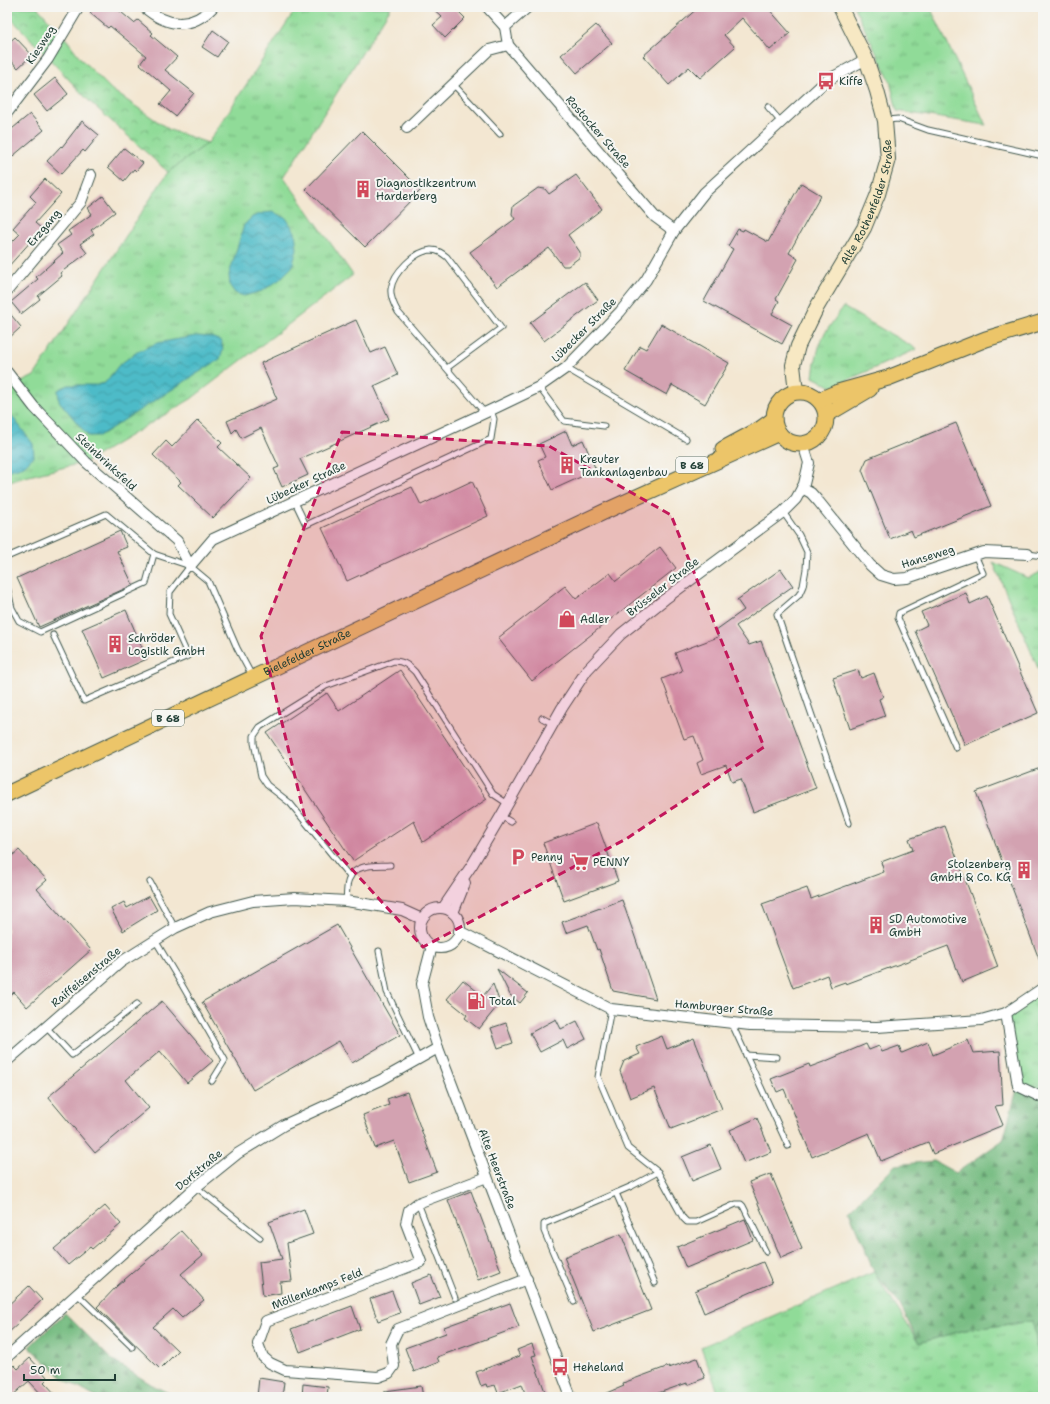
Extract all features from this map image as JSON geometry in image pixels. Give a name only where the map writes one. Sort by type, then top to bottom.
[{"type":"main road","points":[[819,400],[838,392],[888,378],[986,338],[1043,322]]},
{"type":"main road","points":[[826,415],[888,378]]},
{"type":"main road","points":[[796,392],[804,392],[819,400],[824,407],[826,415],[826,423],[820,434],[804,444],[790,442],[777,426],[775,412],[782,399],[796,392]]},
{"type":"main road","name":"Bielefelder Straße","points":[[7,794],[608,510],[760,429],[777,426]]},
{"type":"street","name":"Kiesweg","points":[[7,113],[48,59],[79,7]]},
{"type":"street","points":[[144,7],[154,16],[174,23],[191,22],[205,16],[213,7]]},
{"type":"street","points":[[407,128],[490,50],[508,46],[506,27],[487,7]]},
{"type":"street","points":[[506,27],[528,7]]},
{"type":"street","name":"Alte Rothenfelder Straße","points":[[796,392],[793,365],[798,346],[817,307],[864,228],[878,194],[888,159],[885,121],[877,91],[866,59],[840,7]]},
{"type":"street","name":"Rostocker Straße","points":[[508,46],[655,217],[674,230]]},
{"type":"street","name":"Lübecker Straße","points":[[190,566],[213,539],[488,412],[539,387],[566,368],[620,312],[646,280],[674,230],[704,193],[826,81],[866,59]]},
{"type":"street","name":"Erzgang","points":[[7,291],[81,202],[91,175]]},
{"type":"street","name":"Steinbrinksfeld","points":[[7,372],[34,407],[86,462],[177,541],[190,566]]},
{"type":"street","name":"Brüsseler Straße","points":[[443,908],[472,865],[562,708],[587,670],[621,634],[665,599],[783,512],[796,499],[802,488],[809,463],[804,444]]},
{"type":"street","name":"Hanseweg","points":[[802,488],[811,493],[819,502],[870,565],[881,575],[894,579],[907,578],[984,552],[1028,554]]},
{"type":"street","name":"Brüsseler Straße","points":[[453,913],[472,865]]},
{"type":"street","name":"Raiffeisenstraße","points":[[7,1061],[122,962],[175,928],[210,912],[253,901],[295,898],[346,901],[402,910],[422,919]]},
{"type":"street","points":[[437,908],[443,908],[453,913],[457,918],[459,925],[457,937],[449,945],[443,947],[432,946],[426,942],[420,932],[420,925],[426,914],[437,908]]},
{"type":"street","name":"Hamburger Straße","points":[[459,931],[611,1009],[750,1025],[877,1027],[981,1020],[1006,1013],[1043,988]]},
{"type":"street","name":"Alte Heerstraße","points":[[432,946],[422,984],[428,1017],[438,1048],[571,1397]]},
{"type":"street","points":[[1006,1013],[1018,1086],[1043,1098]]},
{"type":"street","name":"Dorfstraße","points":[[7,1357],[78,1295],[196,1187],[237,1154],[284,1125],[381,1080],[438,1048]]},
{"type":"street","points":[[418,1203],[487,1177]]},
{"type":"street","name":"Möllenkamps Feld","points":[[418,1203],[410,1210],[406,1223],[421,1262],[266,1321],[258,1344],[263,1357],[270,1363],[285,1370],[378,1377],[389,1373],[394,1366],[391,1344],[398,1329],[527,1279]]},
{"type":"lane","points":[[454,85],[500,134]]},
{"type":"lane","points":[[768,107],[781,122]]},
{"type":"lane","points":[[885,121],[898,119],[928,130],[1043,156]]},
{"type":"lane","points":[[295,502],[306,525],[491,439],[494,419],[447,368],[398,312],[393,302],[391,290],[394,278],[401,268],[421,253],[430,250],[439,251],[447,258],[501,328],[447,368]]},
{"type":"lane","points":[[566,368],[686,439]]},
{"type":"lane","points":[[539,387],[564,421],[604,426]]},
{"type":"lane","points":[[783,512],[799,535],[807,552],[803,586],[799,595],[777,614],[849,823]]},
{"type":"lane","points":[[7,557],[106,514],[154,554],[190,566],[208,581],[237,648],[253,679]]},
{"type":"lane","points":[[7,586],[12,608],[19,621],[40,632],[146,583],[154,554]]},
{"type":"lane","points":[[1028,554],[1043,556]]},
{"type":"lane","points":[[956,748],[898,618],[899,613],[984,574],[975,555]]},
{"type":"lane","points":[[53,635],[84,701],[188,656],[169,614],[170,592],[190,566]]},
{"type":"lane","points":[[350,876],[290,803],[267,785],[261,776],[254,743],[254,736],[260,727],[326,686],[394,661],[401,661],[409,666],[415,672],[493,794],[508,804]]},
{"type":"lane","points":[[542,718],[553,724]]},
{"type":"lane","points":[[501,816],[511,822]]},
{"type":"lane","points":[[346,901],[350,876],[357,869],[362,867],[390,865]]},
{"type":"lane","points":[[150,882],[175,928]]},
{"type":"lane","points":[[155,940],[225,1060],[212,1081]]},
{"type":"lane","points":[[379,951],[387,992],[419,1059]]},
{"type":"lane","points":[[46,1027],[72,1055],[137,1004]]},
{"type":"lane","points":[[611,1009],[598,1077],[628,1148],[658,1172],[683,1218],[687,1222],[696,1222],[736,1204],[741,1204],[766,1252]]},
{"type":"lane","points":[[732,1023],[788,1146]]},
{"type":"lane","points":[[746,1055],[777,1057]]},
{"type":"lane","points":[[574,1302],[544,1231],[544,1224],[616,1193],[658,1172]]},
{"type":"lane","points":[[196,1187],[260,1238]]},
{"type":"lane","points":[[616,1193],[655,1283]]},
{"type":"lane","points":[[418,1203],[455,1298]]},
{"type":"lane","points":[[78,1295],[132,1347]]},
{"type":"highlighted area","points":[[342,432],[549,446],[671,515],[764,747],[626,839],[423,947],[305,818],[261,636]]},
{"type":"green space","points":[[7,7],[37,7],[67,40],[82,60],[112,90],[170,130],[208,143],[168,172],[88,100],[7,14]]},
{"type":"green space","points":[[297,7],[391,7],[284,177],[353,275],[191,399],[86,462],[7,483],[7,389],[34,376],[168,172],[208,143]]},
{"type":"green space","points":[[854,7],[930,7],[986,125],[897,111],[890,81]]},
{"type":"green space","points":[[843,307],[917,349],[832,387],[813,377],[821,339]]},
{"type":"green space","points":[[993,562],[1028,578],[1043,571],[1043,680]]},
{"type":"green space","points":[[1043,988],[1043,1098],[1018,1086],[1006,1013]]},
{"type":"green space","points":[[1018,1086],[1043,1098],[1043,1384],[1033,1321],[965,1330],[919,1343],[900,1305],[874,1272],[849,1211],[895,1165],[934,1161],[956,1173],[1003,1140]]},
{"type":"green space","points":[[874,1272],[919,1343],[965,1330],[1033,1321],[1043,1384],[1043,1397],[720,1397],[701,1347]]},
{"type":"green space","points":[[65,1313],[112,1360],[154,1386],[177,1397],[95,1397],[64,1379],[29,1347]]},
{"type":"water","points":[[273,212],[286,218],[295,232],[297,249],[292,267],[279,280],[262,291],[244,296],[235,293],[230,286],[229,275],[244,225],[252,217],[263,213]]},
{"type":"water","points":[[196,336],[211,337],[221,341],[223,350],[220,359],[99,436],[88,436],[59,401],[58,390],[68,385],[97,385],[105,383],[119,365],[137,352],[157,343]]},
{"type":"water","points":[[7,414],[12,416],[33,444],[34,456],[24,466],[7,471]]},
{"type":"building","points":[[95,7],[115,7],[134,23],[138,20],[153,33],[151,35],[177,57],[165,70],[194,93],[175,116],[160,104],[171,91],[140,64],[146,56],[110,26],[108,28],[90,13]]},
{"type":"building","points":[[431,7],[454,7],[465,18],[445,38],[433,25],[442,17]]},
{"type":"building","points":[[699,7],[767,7],[790,33],[770,50],[742,18],[724,35],[735,47],[700,78],[689,67],[669,85],[643,56]]},
{"type":"building","points":[[596,25],[612,43],[577,73],[561,55]]},
{"type":"building","points":[[213,30],[228,41],[217,57],[202,47]]},
{"type":"building","points":[[15,37],[32,55],[18,68],[7,56],[7,44]]},
{"type":"building","points":[[55,78],[68,94],[47,111],[34,95]]},
{"type":"building","points":[[30,114],[44,130],[7,161],[7,133]]},
{"type":"building","points":[[82,121],[99,135],[85,152],[83,150],[61,174],[47,161],[61,146],[62,147]]},
{"type":"building","name":"Diagnostikzentrum Harderberg","points":[[362,131],[421,190],[365,247],[306,189]]},
{"type":"building","points":[[124,148],[143,163],[136,171],[134,169],[124,181],[108,167]]},
{"type":"building","points":[[576,175],[602,209],[568,235],[580,252],[580,257],[568,266],[563,266],[549,248],[497,287],[470,252],[515,219],[512,214],[513,206],[538,188],[545,189],[549,194]]},
{"type":"building","points":[[45,179],[61,194],[35,223],[42,229],[7,268],[7,247],[20,234],[13,228],[36,202],[30,196]]},
{"type":"building","points":[[801,183],[821,195],[789,253],[798,259],[776,299],[779,301],[772,314],[792,325],[782,344],[704,301],[733,249],[728,246],[738,229],[743,231],[744,229],[768,242]]},
{"type":"building","points":[[103,196],[115,212],[91,230],[94,234],[80,244],[87,253],[60,273],[62,276],[38,296],[40,299],[21,314],[11,302],[38,279],[36,277],[63,253],[57,245],[71,235],[68,231],[92,214],[88,208]]},
{"type":"building","points":[[585,282],[598,300],[544,341],[530,323]]},
{"type":"building","points":[[7,310],[21,327],[7,340]]},
{"type":"building","points":[[356,320],[371,353],[385,347],[398,375],[374,386],[389,419],[300,459],[308,475],[282,487],[274,469],[279,467],[261,428],[241,438],[236,429],[232,433],[227,421],[277,399],[261,363]]},
{"type":"building","points":[[661,324],[729,363],[705,404],[672,385],[667,395],[625,371],[640,346],[646,349]]},
{"type":"building","points":[[198,420],[222,443],[218,447],[251,478],[213,518],[178,485],[181,482],[153,455],[166,441],[172,447]]},
{"type":"building","points":[[956,423],[991,506],[914,537],[911,530],[890,539],[862,470],[867,459]]},
{"type":"building","name":"Kreuter Tankanlagenbau","points":[[566,431],[572,445],[583,440],[596,470],[552,490],[538,460],[545,457],[539,444]]},
{"type":"building","points":[[472,481],[488,516],[347,581],[322,528],[412,487],[421,505]]},
{"type":"building","points":[[120,531],[127,547],[117,551],[133,585],[39,627],[17,578]]},
{"type":"building","name":"Adler","points":[[660,547],[676,568],[532,681],[498,638],[565,586],[576,599],[610,573],[616,581]]},
{"type":"building","points":[[781,569],[793,586],[736,626],[749,645],[761,641],[816,788],[753,812],[741,779],[732,782],[726,765],[701,774],[697,763],[703,760],[694,736],[684,739],[662,679],[682,671],[675,653],[718,637],[716,630],[744,610],[737,600]]},
{"type":"building","points":[[966,593],[970,604],[987,596],[1038,713],[965,745],[915,631],[927,625],[921,612]]},
{"type":"building","name":"Schröder Logistik GmbH","points":[[126,610],[147,659],[104,678],[82,629]]},
{"type":"building","points":[[400,670],[487,799],[423,842],[414,821],[353,861],[267,733],[327,693],[339,711]]},
{"type":"building","points":[[858,670],[861,678],[874,673],[883,697],[879,699],[885,716],[850,729],[833,678]]},
{"type":"building","name":"Stolzenberg GmbH & Co. KG","points":[[1043,767],[1043,967],[1042,967],[976,792]]},
{"type":"building","name":"PENNY","points":[[597,823],[618,881],[564,901],[543,843]]},
{"type":"building","name":"SD Automotive GmbH","points":[[945,826],[998,967],[962,982],[948,946],[846,984],[845,982],[831,987],[827,975],[793,988],[762,904],[807,888],[811,899],[884,872],[881,862],[913,850],[909,839]]},
{"type":"building","points":[[19,850],[47,880],[37,889],[91,950],[27,1007],[14,992],[7,998],[7,860]]},
{"type":"building","points":[[149,896],[157,910],[123,931],[111,909],[124,902],[127,908]]},
{"type":"building","points":[[622,900],[656,999],[613,991],[599,949],[597,950],[588,925],[566,933],[562,922]]},
{"type":"building","points":[[337,925],[400,1035],[352,1063],[339,1041],[253,1090],[202,1002]]},
{"type":"building","points":[[497,969],[528,993],[520,1003],[510,995]]},
{"type":"building","name":"Total","points":[[463,980],[483,996],[493,984],[500,1003],[479,1029],[465,1018],[467,1015],[447,999]]},
{"type":"building","points":[[162,1001],[213,1061],[187,1083],[160,1051],[126,1080],[149,1108],[95,1153],[48,1097]]},
{"type":"building","points":[[556,1019],[561,1029],[577,1021],[586,1039],[567,1049],[563,1040],[540,1052],[530,1033]]},
{"type":"building","points":[[506,1023],[513,1043],[498,1048],[491,1028]]},
{"type":"building","points":[[662,1036],[667,1049],[694,1038],[722,1109],[671,1129],[654,1088],[630,1098],[620,1071],[624,1061],[640,1054],[636,1047]]},
{"type":"building","points":[[968,1040],[973,1053],[1000,1051],[1003,1105],[995,1106],[1003,1125],[933,1154],[928,1142],[881,1161],[869,1133],[812,1157],[784,1089],[777,1092],[771,1079],[809,1064],[810,1067],[866,1044],[869,1050],[879,1046],[882,1052],[899,1046],[902,1053],[928,1042],[933,1055]]},
{"type":"building","points":[[407,1092],[437,1172],[409,1182],[394,1141],[375,1148],[363,1115],[389,1105],[387,1099]]},
{"type":"building","points":[[757,1118],[771,1152],[744,1163],[730,1130]]},
{"type":"building","points":[[711,1145],[721,1169],[692,1181],[682,1157]]},
{"type":"building","points":[[771,1174],[802,1249],[781,1258],[749,1182]]},
{"type":"building","points":[[471,1191],[501,1271],[478,1280],[448,1200]]},
{"type":"building","points":[[105,1206],[121,1224],[92,1249],[90,1247],[68,1265],[54,1249]]},
{"type":"building","points":[[304,1209],[313,1234],[287,1243],[292,1281],[280,1282],[281,1293],[263,1296],[259,1262],[282,1259],[269,1222]]},
{"type":"building","points":[[745,1219],[753,1240],[686,1268],[677,1247]]},
{"type":"building","points":[[181,1231],[203,1255],[181,1274],[204,1300],[182,1318],[173,1309],[153,1327],[178,1351],[160,1369],[97,1307],[117,1286]]},
{"type":"building","points":[[621,1234],[651,1310],[594,1332],[564,1257]]},
{"type":"building","points":[[763,1262],[772,1283],[704,1313],[695,1291]]},
{"type":"building","points":[[431,1275],[440,1297],[419,1305],[411,1283]]},
{"type":"building","points":[[29,1286],[42,1300],[7,1334],[7,1306]]},
{"type":"building","points":[[392,1291],[400,1313],[378,1321],[370,1299]]},
{"type":"building","points":[[510,1303],[519,1327],[437,1357],[439,1362],[414,1372],[405,1348],[446,1333],[444,1327]]},
{"type":"building","points":[[352,1306],[360,1329],[300,1352],[291,1329]]},
{"type":"building","points":[[532,1344],[536,1355],[532,1356],[547,1397],[526,1397],[522,1384],[498,1393],[495,1385],[487,1387],[486,1384],[481,1386],[476,1372],[520,1356],[517,1350]]},
{"type":"building","points":[[30,1358],[48,1378],[44,1382],[58,1397],[44,1397],[29,1381],[11,1397],[7,1397],[7,1372],[14,1365],[18,1369]]},
{"type":"building","points":[[697,1358],[705,1378],[647,1397],[598,1397],[624,1386],[623,1383],[669,1366],[669,1368]]},
{"type":"building","points":[[259,1378],[284,1382],[282,1397],[257,1397]]},
{"type":"building","points":[[303,1384],[328,1387],[327,1397],[302,1397]]},
{"type":"building","points":[[421,1386],[423,1397],[385,1397],[385,1391]]},
{"type":"place","name":"Kiffe","points":[[826,81]]},
{"type":"place","name":"Diagnostikzentrum Harderberg","points":[[363,189]]},
{"type":"place","name":"Kreuter Tankanlagenbau","points":[[567,465]]},
{"type":"place","name":"Adler","points":[[567,619]]},
{"type":"place","name":"Schröder Logistik GmbH","points":[[115,644]]},
{"type":"place","name":"Penny","points":[[518,857]]},
{"type":"place","name":"PENNY","points":[[580,862]]},
{"type":"place","name":"Stolzenberg GmbH & Co. KG","points":[[1024,870]]},
{"type":"place","name":"SD Automotive GmbH","points":[[876,925]]},
{"type":"place","name":"Total","points":[[476,1001]]},
{"type":"place","name":"Heheland","points":[[560,1367]]}]
